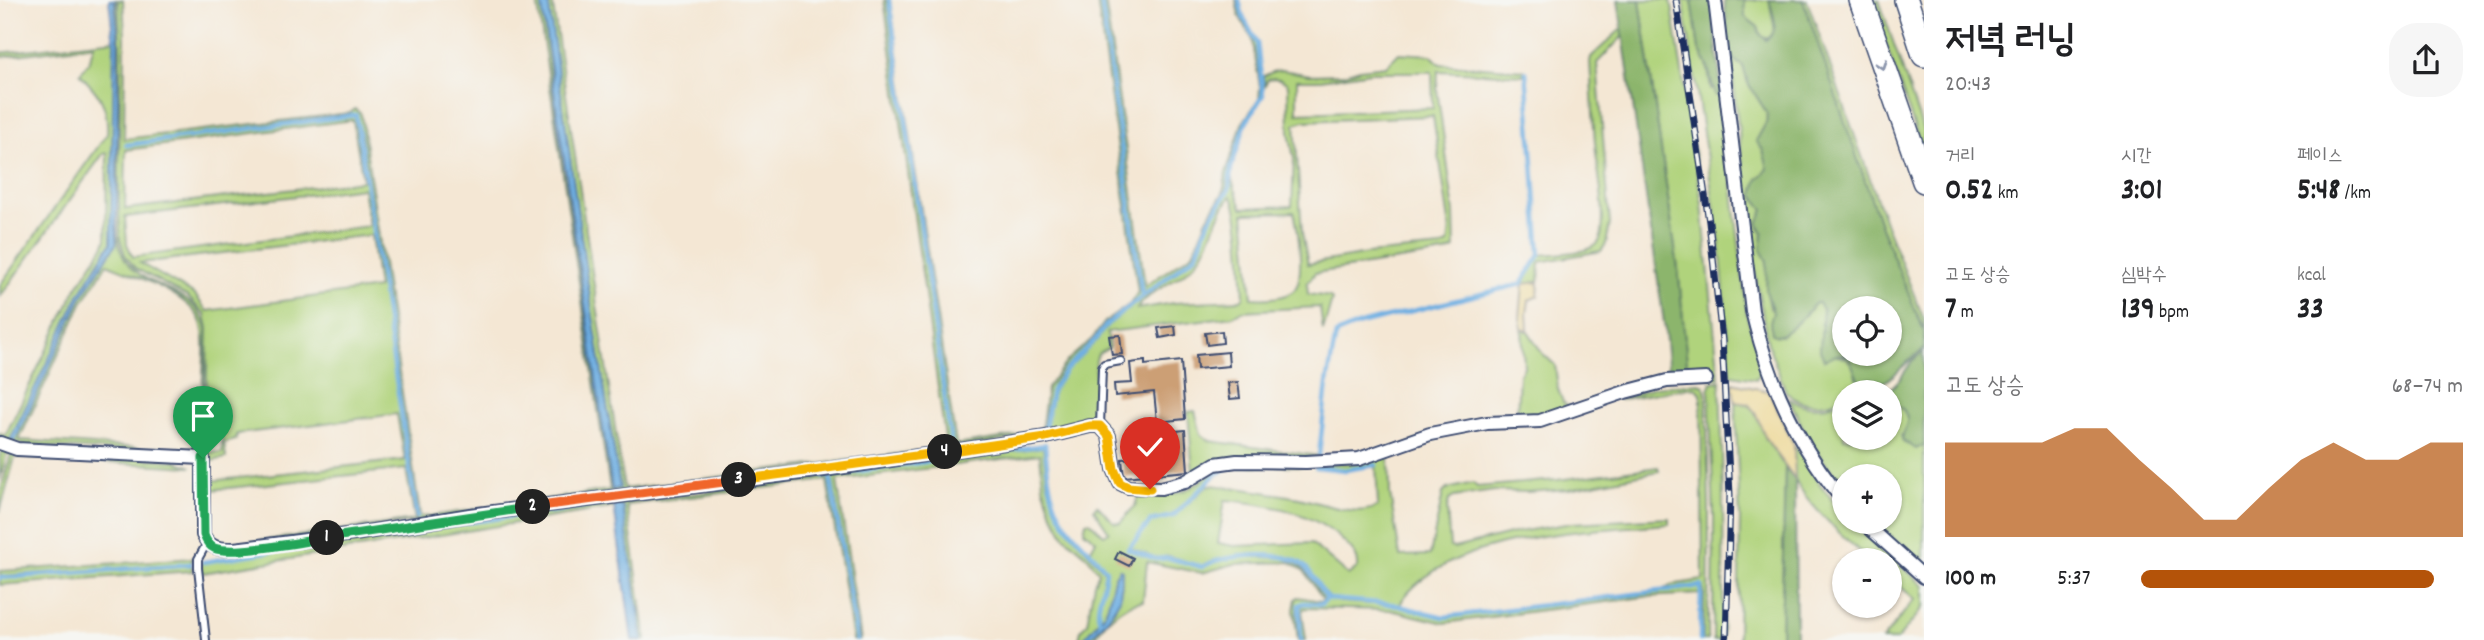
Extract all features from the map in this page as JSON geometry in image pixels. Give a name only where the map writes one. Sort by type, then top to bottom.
[{"type":"highway","points":[[1861,0],[1924,181]]},
{"type":"highway","points":[[1906,0],[1924,55]]},
{"type":"street","points":[[1715,0],[1752,311],[1774,387],[1802,444],[1832,487]]},
{"type":"street","points":[[0,443],[17,449],[203,458],[204,535],[207,543],[215,549],[234,550],[470,515],[960,450],[1046,437],[1090,426],[1100,426],[1109,436],[1114,469],[1120,483],[1128,487],[1161,488],[1185,482],[1215,464],[1237,461],[1307,462],[1359,459],[1430,434],[1487,423],[1540,421],[1625,392],[1667,381],[1706,379]]},
{"type":"street","points":[[1877,534],[1924,576]]},
{"type":"lane","points":[[1100,426],[1102,368],[1109,362],[1121,361]]},
{"type":"lane","points":[[206,640],[198,559],[207,543]]},
{"type":"green space","points":[[114,0],[116,0],[118,38]]},
{"type":"green space","points":[[118,0],[123,0],[124,139],[350,113],[355,109],[361,114],[420,515],[423,517],[610,490],[537,0],[541,0],[563,168],[613,490],[620,488],[587,279],[548,0],[552,0],[624,489],[943,448],[946,445],[884,0],[887,0],[950,442],[890,0],[956,445],[1041,432],[1047,388],[1068,360],[1092,339],[1105,322],[1130,304],[1138,292],[1097,0],[1101,0],[1142,295],[1106,323],[1053,385],[1043,434],[952,449],[617,492],[240,547],[223,546],[415,520],[406,469],[211,490],[211,525],[207,532],[208,452],[222,453],[222,422],[206,417],[208,328],[205,315],[188,297],[135,268],[125,255],[120,239]],"holes":[[[356,114],[418,518],[355,116],[125,144]],[[353,120],[363,181],[125,209],[126,150]],[[363,188],[369,226],[133,257],[127,244],[125,217]],[[371,235],[378,288],[207,311],[195,295],[140,263]],[[397,414],[405,460],[210,481],[211,461],[226,458],[224,443],[236,440],[237,434]]]},
{"type":"green space","points":[[1102,0],[1105,0],[1145,286],[1193,253],[1207,219],[1223,193],[1226,173],[1242,124],[1259,99],[1260,87],[1252,38],[1239,16],[1236,0],[1242,18],[1256,43],[1263,85],[1262,95],[1246,122],[1230,168],[1227,188],[1195,255],[1143,294]]},
{"type":"green space","points":[[1618,0],[1640,0],[1679,276],[1688,374],[1666,378],[1668,365],[1665,330]]},
{"type":"green space","points":[[1640,0],[1671,0],[1702,204],[1719,378],[1688,374],[1679,276]]},
{"type":"green space","points":[[1683,0],[1692,0],[1699,50],[1707,64],[1711,89],[1722,92],[1747,316],[1763,368],[1756,379],[1731,375],[1720,245]]},
{"type":"green space","points":[[1692,0],[1711,0],[1722,92],[1717,96],[1707,64],[1699,50]]},
{"type":"green space","points":[[1724,0],[1744,0],[1745,17],[1758,27],[1766,40],[1775,27],[1769,0],[1803,0],[1881,227],[1924,331],[1924,350],[1887,380],[1859,380],[1853,366],[1902,366],[1902,296],[1832,296],[1832,357],[1824,360],[1820,350],[1823,309],[1819,303],[1787,331],[1777,336],[1772,334],[1770,322],[1773,312],[1766,291],[1767,261],[1761,250],[1763,233],[1758,223],[1764,210],[1753,194],[1757,180],[1768,169],[1763,150],[1756,141],[1767,121],[1767,113],[1748,83],[1743,66],[1730,54]]},
{"type":"green space","points":[[1744,0],[1769,0],[1775,30],[1769,39],[1762,37],[1758,27],[1745,17]]},
{"type":"green space","points":[[1803,0],[1807,0],[1886,225],[1924,320],[1924,331],[1881,227]]},
{"type":"green space","points":[[1871,0],[1879,0],[1924,133],[1924,155]]},
{"type":"green space","points":[[1622,28],[1624,35],[1597,63],[1610,224],[1606,244],[1601,251],[1540,262],[1539,282],[1523,284],[1541,255],[1588,249],[1598,243],[1601,236],[1602,200],[1590,62],[1591,57]]},
{"type":"green space","points":[[118,38],[118,91],[116,204]]},
{"type":"green space","points":[[114,40],[111,243],[79,295],[11,440],[82,296],[116,244],[116,221],[119,245],[130,265],[140,275],[191,304],[201,315],[207,329],[202,433],[198,432],[202,409],[204,341],[201,323],[195,313],[174,295],[107,264],[82,303],[19,440],[185,451],[195,447],[198,436],[201,437],[195,450],[178,454],[26,446],[0,439],[0,433],[5,436],[76,289],[104,245],[107,153],[103,154],[0,297],[0,285],[107,134],[107,124],[101,101],[80,74],[89,61],[94,45],[0,57],[0,53]]},
{"type":"green space","points":[[1399,53],[1431,55],[1440,64],[1524,70],[1524,75],[1438,71],[1437,89],[1454,212],[1455,249],[1445,253],[1315,273],[1307,284],[1308,294],[1330,297],[1332,300],[1323,331],[1320,307],[1242,311],[1233,316],[1107,332],[1109,348],[1098,354],[1096,360],[1094,410],[1081,424],[1045,433],[1053,391],[1068,368],[1096,341],[1108,325],[1197,256],[1210,221],[1230,189],[1230,175],[1242,208],[1292,206],[1294,159],[1289,132],[1288,85],[1274,78],[1268,79],[1265,85],[1263,76],[1282,70],[1310,75],[1344,74],[1386,66]],"holes":[[[1370,72],[1432,72],[1433,108],[1297,113],[1297,80],[1321,80]],[[1433,116],[1450,228],[1448,244],[1442,247],[1367,254],[1308,264],[1302,233],[1295,124],[1304,121]],[[1231,196],[1237,215],[1244,296],[1241,300],[1173,303],[1137,309],[1143,301],[1198,260]],[[1294,212],[1299,240],[1300,274],[1295,289],[1286,295],[1252,298],[1244,213]]]},
{"type":"green space","points":[[1730,54],[1743,66],[1748,83],[1767,113],[1763,150],[1769,169],[1755,199],[1764,210],[1760,229],[1768,266],[1766,288],[1770,307],[1774,312],[1772,333],[1781,336],[1819,303],[1824,309],[1821,347],[1824,360],[1832,355],[1832,366],[1853,366],[1856,378],[1870,380],[1832,380],[1832,401],[1822,404],[1799,401],[1786,392],[1768,344],[1756,280]]},
{"type":"green space","points":[[1522,329],[1528,331],[1542,353],[1555,365],[1558,389],[1563,402],[1569,407],[1521,420],[1517,415],[1519,375],[1524,367]]},
{"type":"green space","points":[[1923,352],[1924,445],[1916,449],[1902,440],[1907,422],[1902,409],[1902,380],[1899,380],[1912,361]]},
{"type":"green space","points":[[1720,381],[1723,607],[1722,640],[1713,640],[1714,518],[1709,390],[1712,382]]},
{"type":"green space","points":[[1699,383],[1704,386],[1706,393],[1708,640],[1703,640],[1702,585],[1664,589],[1670,585],[1703,580],[1701,393],[1690,387],[1618,400],[1654,387]]},
{"type":"green space","points":[[1789,399],[1816,407],[1832,404],[1832,450],[1902,450],[1902,438],[1904,443],[1916,448],[1924,445],[1924,566],[1887,534],[1902,534],[1902,464],[1832,464],[1832,472],[1810,442]]},
{"type":"green space","points":[[1735,402],[1748,404],[1756,412],[1766,439],[1785,467],[1781,640],[1738,640],[1740,517]]},
{"type":"green space","points":[[1902,409],[1908,421],[1902,434]]},
{"type":"green space","points":[[1195,411],[1201,434],[1210,441],[1319,456],[1193,473],[1188,412]]},
{"type":"green space","points":[[1423,439],[1412,450],[1394,454],[1389,458],[1390,494],[1400,556],[1430,555],[1443,493],[1447,489],[1473,483],[1477,487],[1658,467],[1659,471],[1569,489],[1494,491],[1454,497],[1449,500],[1447,509],[1450,547],[1572,523],[1669,518],[1669,524],[1571,532],[1501,544],[1469,554],[1440,568],[1416,585],[1404,597],[1400,606],[1330,598],[1303,564],[1282,556],[1252,554],[1223,558],[1201,566],[1169,556],[1157,558],[1130,548],[1151,522],[1173,517],[1208,485],[1294,497],[1348,510],[1369,510],[1378,506],[1376,464],[1345,469],[1317,466],[1232,466],[1219,471],[1172,515],[1151,520],[1128,550],[1156,560],[1169,558],[1202,568],[1221,560],[1242,557],[1286,558],[1293,561],[1305,570],[1326,598],[1321,603],[1303,602],[1298,605],[1300,640],[1294,610],[1296,599],[1323,599],[1304,571],[1290,562],[1234,564],[1202,573],[1147,562],[1143,601],[1121,609],[1108,620],[1094,640],[1088,640],[1115,609],[1122,586],[1120,569],[1100,619],[1098,614],[1106,570],[1090,551],[1096,540],[1084,531],[1086,522],[1090,522],[1104,535],[1109,532],[1094,509],[1097,505],[1114,522],[1120,523],[1135,506],[1138,496],[1184,491],[1227,465],[1356,463]],"holes":[[[1225,500],[1290,511],[1320,524],[1351,549],[1358,567],[1348,575],[1311,543],[1234,546],[1218,543]]]},
{"type":"green space","points":[[1794,445],[1832,499],[1832,525],[1799,487],[1793,466]]},
{"type":"green space","points":[[1043,447],[1047,481],[1055,507],[1070,532],[1105,571],[1097,612],[1099,620],[1083,640],[1079,640],[1081,630],[1087,623],[1094,583],[1099,572],[1085,554],[1065,537],[1051,511],[1043,486],[1040,454],[837,480],[859,640],[832,476]]},
{"type":"green space","points":[[4,448],[176,461],[192,467],[15,457],[0,512],[0,493],[11,454],[7,452],[0,480],[0,455]]},
{"type":"green space","points":[[1785,467],[1795,479],[1796,640],[1781,640]]},
{"type":"green space","points":[[829,476],[856,640],[853,640],[827,480],[627,505],[646,640],[643,640],[623,506],[202,573],[201,564],[204,562],[397,533]]},
{"type":"green space","points":[[1842,534],[1866,534],[1881,548],[1856,548]]},
{"type":"green space","points":[[193,558],[191,563],[0,576],[0,571]]},
{"type":"green space","points":[[192,565],[192,571],[0,585],[0,579]]},
{"type":"green space","points":[[1902,566],[1924,586],[1924,607],[1897,640],[1882,640],[1902,618],[1915,599],[1902,588]]},
{"type":"green space","points":[[1701,587],[1701,594],[1644,597],[1444,623],[1390,610],[1305,608],[1302,611],[1306,640],[1302,640],[1299,611],[1303,604],[1321,605],[1327,599],[1390,605],[1444,618]]},
{"type":"sand","points":[[1539,282],[1538,296],[1529,300],[1528,331],[1522,329],[1520,318],[1523,284]]},
{"type":"sand","points":[[1732,383],[1769,391],[1794,445],[1795,479],[1766,439],[1755,412],[1748,404],[1735,402]]},
{"type":"water","points":[[109,0],[114,0],[118,38],[116,244],[82,296],[15,441],[12,442],[10,440],[79,295],[111,243],[114,44]]},
{"type":"water","points":[[541,0],[548,0],[587,279],[620,488],[612,490]]},
{"type":"water","points":[[614,506],[623,506],[643,640],[632,640]]},
{"type":"water","points":[[1120,569],[1120,599],[1109,617],[1088,640],[1083,640],[1105,613],[1114,578]]},
{"type":"building","points":[[1175,326],[1176,335],[1160,338],[1158,328]]},
{"type":"building","points":[[1222,331],[1223,343],[1207,345],[1205,333]]},
{"type":"building","points":[[1120,335],[1122,354],[1112,355],[1109,336]]},
{"type":"building","points":[[1228,352],[1229,366],[1197,369],[1196,355]]},
{"type":"building","points":[[1145,361],[1145,365],[1181,361],[1185,419],[1157,422],[1154,392],[1115,396],[1114,384],[1132,383],[1130,363]]},
{"type":"building","points":[[1238,382],[1240,398],[1230,399],[1228,383]]},
{"type":"building","points":[[210,421],[219,422],[218,434],[210,433]]},
{"type":"building","points":[[1185,430],[1188,471],[1124,477],[1122,459],[1148,457],[1146,434]]},
{"type":"building","points":[[1119,551],[1133,558],[1129,566],[1115,559]]},
{"type":"waterway","points":[[889,0],[951,442]]},
{"type":"waterway","points":[[1101,0],[1142,295]]},
{"type":"waterway","points":[[1044,432],[1052,390],[1067,368],[1107,324],[1196,255],[1209,221],[1229,189],[1231,168],[1246,122],[1263,95],[1257,43],[1243,17],[1239,0]]},
{"type":"waterway","points":[[1319,455],[1336,334],[1360,324],[1521,284],[1540,255],[1526,72]]},
{"type":"waterway","points":[[126,145],[356,115],[417,517]]},
{"type":"waterway","points":[[1045,444],[1051,490],[1058,512],[1106,570],[1098,609],[1100,621]]},
{"type":"waterway","points":[[840,474],[1045,445]]},
{"type":"waterway","points":[[1316,467],[1345,470],[1376,465]]},
{"type":"waterway","points":[[1227,468],[1215,475],[1173,516],[1151,521],[1128,549],[1156,559],[1169,558],[1202,567],[1223,559],[1252,555],[1282,557],[1303,565],[1329,599],[1391,604],[1444,617],[1701,586],[1700,640]]},
{"type":"waterway","points":[[824,476],[830,475],[857,640]]},
{"type":"waterway","points":[[425,528],[583,507]]},
{"type":"waterway","points":[[203,562],[292,548]]},
{"type":"waterway","points":[[0,578],[191,564]]},
{"type":"waterway","points":[[1301,640],[1299,605],[1321,604],[1327,598]]},
{"type":"railway","points":[[1676,0],[1709,222],[1722,340],[1730,495],[1726,640]]},
{"type":"route","points":[[203,458],[204,535],[207,543],[215,549],[234,550],[470,515],[824,470],[1046,437],[1090,426],[1100,426],[1109,436],[1111,459],[1120,483],[1128,487],[1150,489]]}]
